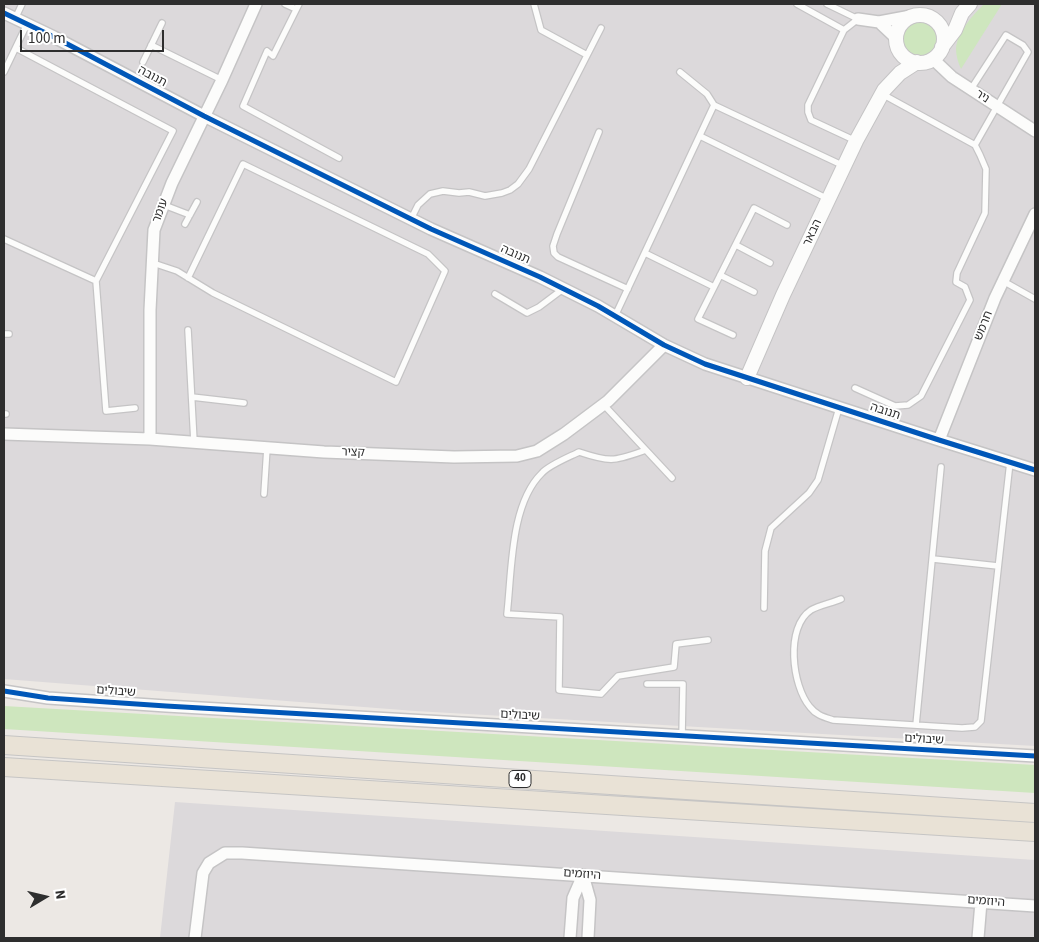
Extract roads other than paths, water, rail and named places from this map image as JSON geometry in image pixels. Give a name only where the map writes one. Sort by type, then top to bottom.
[{"type":"highway","name":"40","points":[[4,745],[1035,813]]},
{"type":"highway","name":"40","points":[[4,767],[1035,832]]},
{"type":"street","name":"עומר","points":[[150,439],[150,310],[154,230],[163,204],[256,4]]},
{"type":"street","points":[[879,22],[897,41],[904,56],[917,62],[928,61],[933,58],[955,30],[967,7]]},
{"type":"street","points":[[933,19],[947,18],[967,7]]},
{"type":"street","name":"תנובה","points":[[4,13],[410,219],[564,288],[664,345],[705,364],[1035,470]]},
{"type":"street","points":[[858,19],[879,22],[923,15],[938,23],[943,35],[942,47]]},
{"type":"street","points":[[897,41],[900,25],[911,16]]},
{"type":"street","name":"הבאר","points":[[747,378],[828,199],[856,141],[883,92],[895,61],[897,41]]},
{"type":"street","name":"ניר","points":[[933,58],[952,77],[996,106],[1034,126]]},
{"type":"street","name":"הבאר","points":[[883,92],[900,73],[917,62]]},
{"type":"street","name":"חרמש","points":[[939,440],[1003,281],[1035,214]]},
{"type":"street","name":"קציר","points":[[4,434],[150,439],[333,453],[454,457],[518,456],[537,451],[564,434],[603,404],[664,345]]},
{"type":"street","name":"שיבולים","points":[[4,691],[58,699],[1035,756]]},
{"type":"street","name":"היוזמים","points":[[195,938],[203,873],[209,863],[225,853],[1035,906]]},
{"type":"street","points":[[570,938],[573,898],[583,876]]},
{"type":"street","points":[[583,876],[590,900],[588,938]]},
{"type":"street","points":[[978,938],[981,902]]},
{"type":"lane","points":[[15,19],[22,4]]},
{"type":"lane","points":[[285,4],[297,6],[273,56],[267,51],[243,106],[339,158]]},
{"type":"lane","points":[[534,4],[541,30],[587,55]]},
{"type":"lane","points":[[797,4],[844,30]]},
{"type":"lane","points":[[827,4],[858,19],[844,30],[808,105],[808,112],[811,120],[856,141]]},
{"type":"lane","points":[[143,62],[162,22]]},
{"type":"lane","points":[[4,72],[27,24]]},
{"type":"lane","points":[[410,219],[418,206],[430,194],[443,191],[469,192],[485,196],[510,190],[518,184],[529,169],[601,28]]},
{"type":"lane","points":[[971,89],[1006,35],[1023,45],[1028,52],[974,145]]},
{"type":"lane","points":[[150,45],[222,80]]},
{"type":"lane","points":[[16,48],[173,131],[96,281],[106,411],[135,408]]},
{"type":"lane","points":[[680,72],[707,94],[714,105],[844,166]]},
{"type":"lane","points":[[855,388],[896,406],[908,405],[921,396],[970,300],[965,287],[956,282],[957,273],[985,213],[986,170],[974,145],[883,92]]},
{"type":"lane","points":[[615,316],[714,105]]},
{"type":"lane","points":[[599,132],[557,234],[554,253],[558,257],[628,289]]},
{"type":"lane","points":[[700,136],[828,199]]},
{"type":"lane","points":[[153,263],[177,271],[188,278],[213,293],[396,382],[445,271],[428,254],[243,164],[188,278]]},
{"type":"lane","points":[[185,224],[197,202]]},
{"type":"lane","points":[[163,204],[190,215]]},
{"type":"lane","points":[[733,336],[698,319],[754,208],[787,225]]},
{"type":"lane","points":[[4,239],[96,281]]},
{"type":"lane","points":[[736,245],[770,263]]},
{"type":"lane","points":[[644,253],[714,287]]},
{"type":"lane","points":[[720,275],[754,292]]},
{"type":"lane","points":[[1003,281],[1035,298]]},
{"type":"lane","points":[[495,294],[527,312],[539,307],[564,288]]},
{"type":"lane","points":[[188,330],[194,442]]},
{"type":"lane","points":[[192,398],[244,403]]},
{"type":"lane","points":[[603,404],[672,478]]},
{"type":"lane","points":[[764,608],[765,551],[771,528],[797,505],[818,480],[839,408]]},
{"type":"lane","points":[[264,494],[267,448]]},
{"type":"lane","points":[[646,450],[616,461],[600,460],[579,452],[542,472],[530,488],[517,520],[508,614],[560,617],[559,690],[601,694],[618,676],[674,667],[676,644],[708,640]]},
{"type":"lane","points":[[841,599],[811,610],[798,626],[793,643],[800,692],[809,707],[817,714],[833,720],[962,728],[974,727],[981,721],[1010,462]]},
{"type":"lane","points":[[916,725],[942,467]]},
{"type":"lane","points":[[932,559],[998,566]]},
{"type":"lane","points":[[647,684],[683,684],[682,736]]}]
